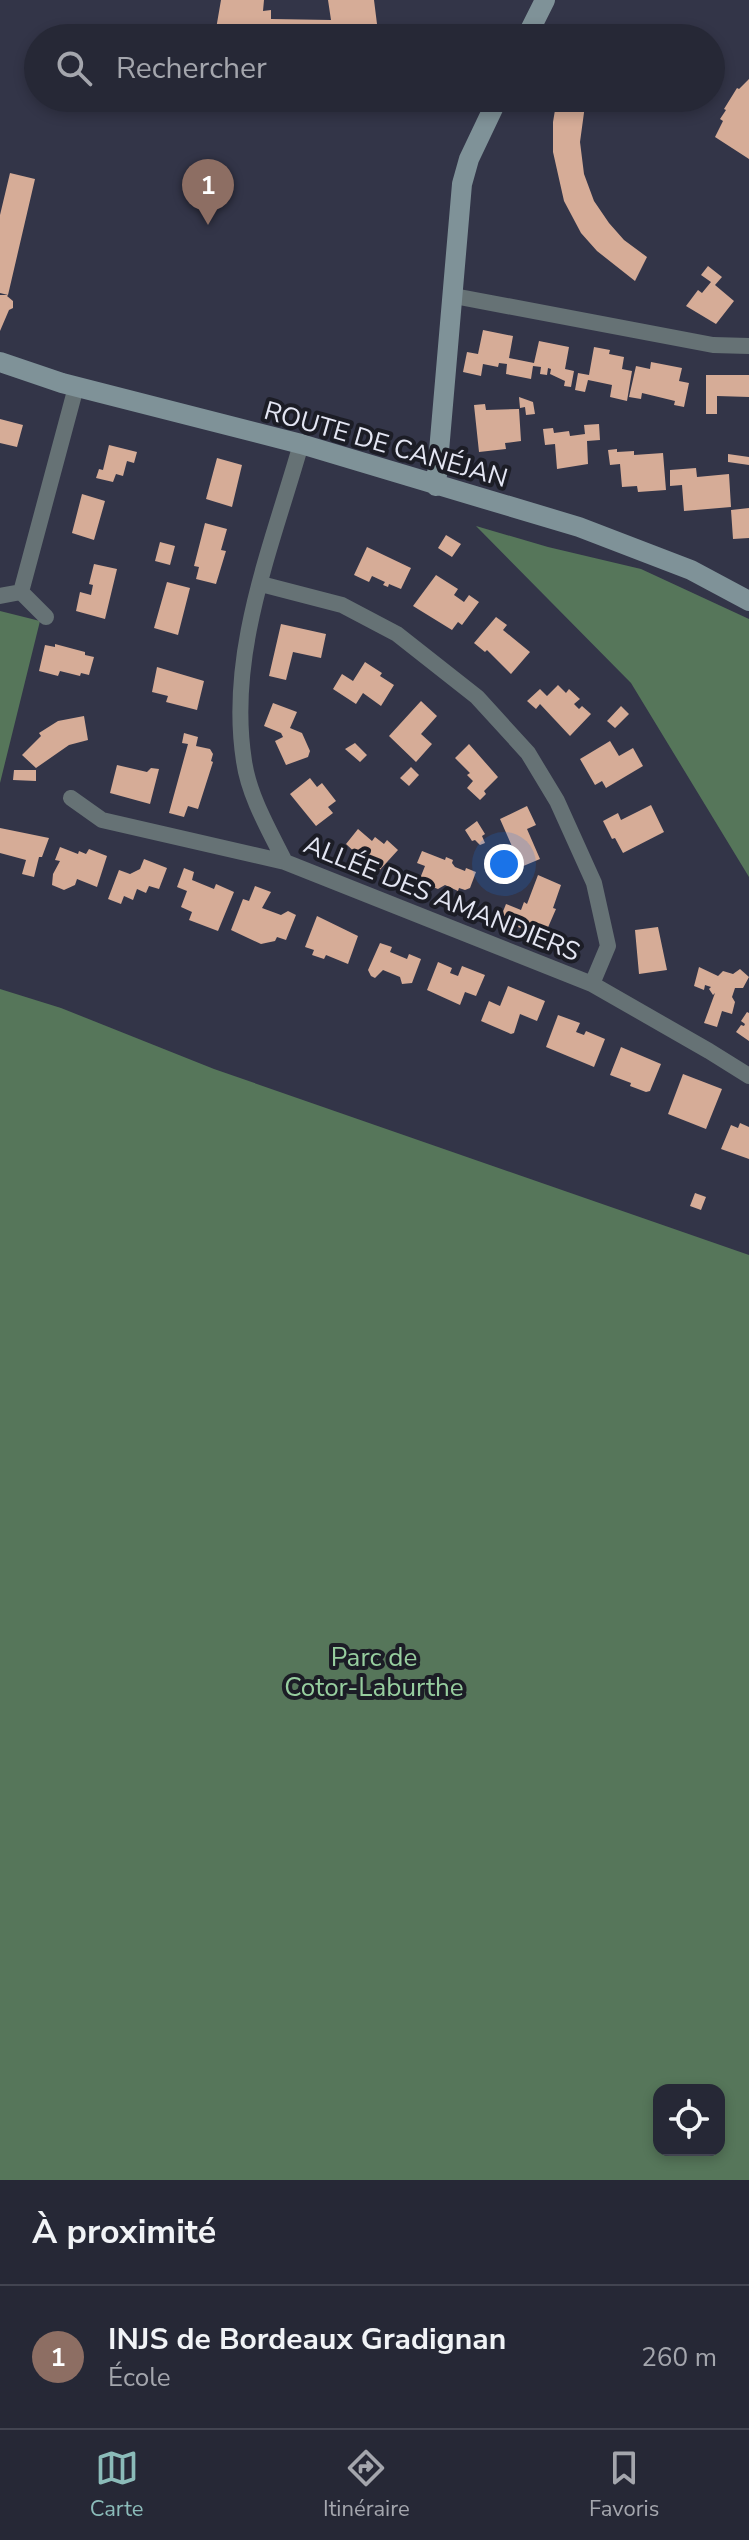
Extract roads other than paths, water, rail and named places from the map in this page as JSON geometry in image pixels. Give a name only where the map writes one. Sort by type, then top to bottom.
[{"type":"street","points":[[533,24],[545,0]]},
{"type":"street","points":[[436,486],[465,171],[492,112]]},
{"type":"street","points":[[454,296],[713,345],[749,346]]},
{"type":"street","name":"ROUTE DE CANÉJAN","points":[[0,362],[76,387],[301,444],[579,527],[691,570],[749,601]]},
{"type":"street","points":[[21,592],[76,387]]},
{"type":"street","name":"ALLÉE DES AMANDIERS","points":[[301,444],[261,584],[240,679],[241,733],[249,783],[285,862],[592,984],[749,1076]]},
{"type":"street","points":[[261,584],[342,605],[397,634],[477,697],[528,753],[557,801],[594,883],[608,946],[592,984]]},
{"type":"street","points":[[0,596],[21,592]]},
{"type":"street","points":[[21,592],[46,617]]},
{"type":"street","points":[[71,798],[102,820],[285,862]]},
{"type":"place","name":"INJS de Bordeaux Gradignan","points":[[208,225]]},
{"type":"park label","name":"Parc de Cotor-Laburthe","points":[[374,1672]]}]
